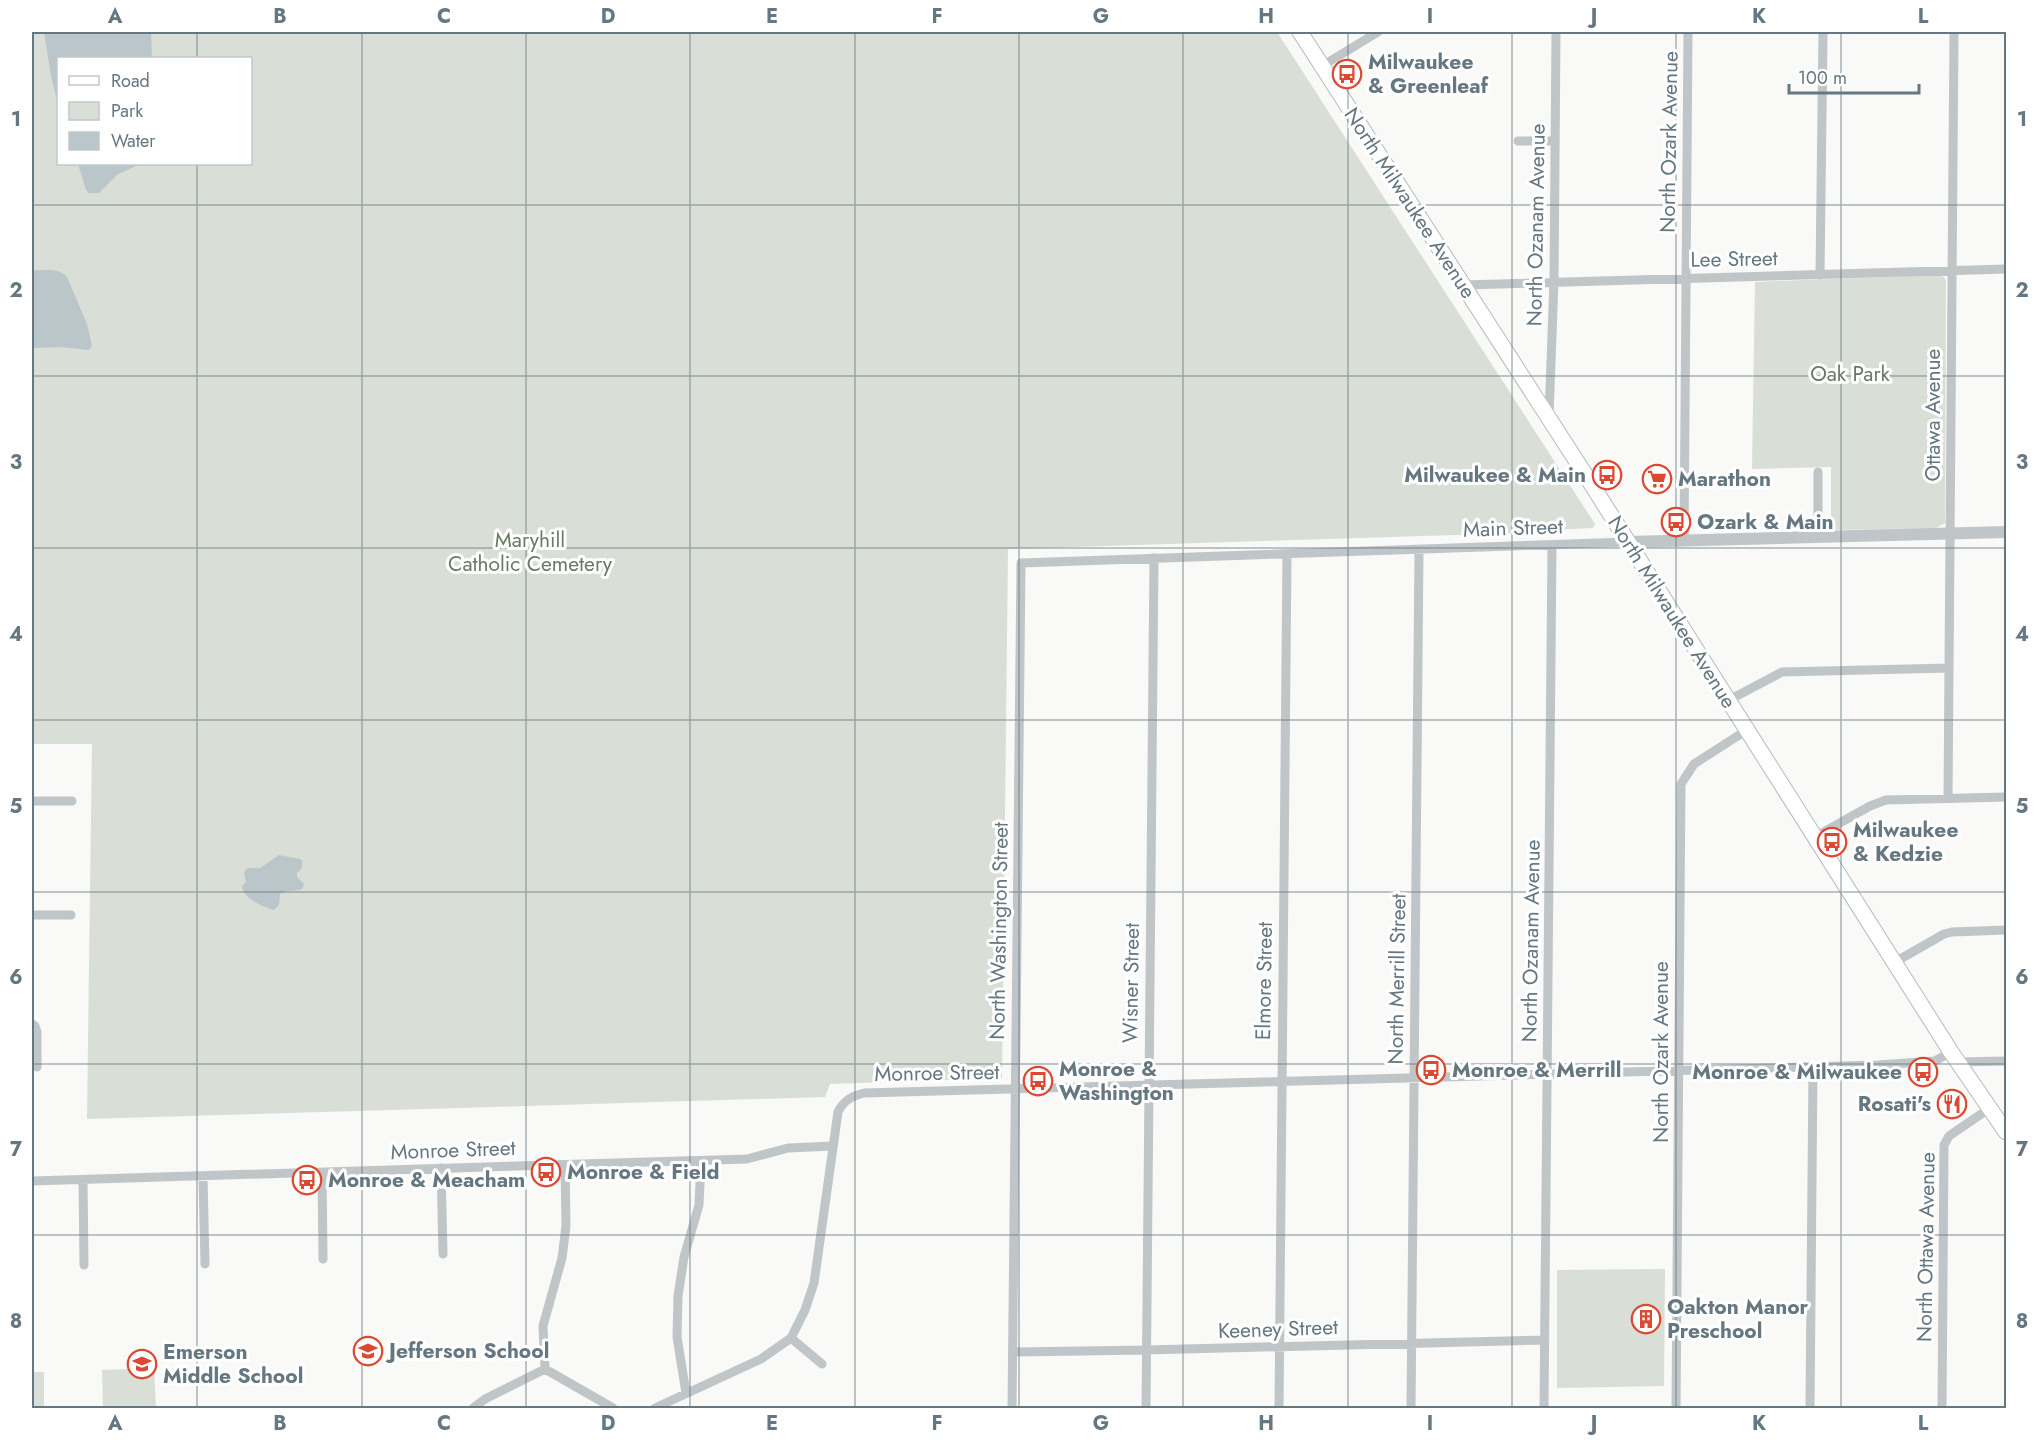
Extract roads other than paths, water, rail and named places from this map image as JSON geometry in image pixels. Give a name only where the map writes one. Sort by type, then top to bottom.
[{"type":"main road","name":"North Milwaukee Avenue","points":[[1300,32],[1549,418],[1955,1057],[2007,1132]]},
{"type":"street","points":[[1322,66],[1378,32]]},
{"type":"street","name":"North Ozanam Avenue","points":[[1549,418],[1554,281],[1556,32]]},
{"type":"street","name":"North Ozark Avenue","points":[[1684,541],[1688,32]]},
{"type":"street","points":[[1820,274],[1823,32]]},
{"type":"street","name":"Ottawa Avenue","points":[[1948,798],[1954,32]]},
{"type":"street","points":[[1518,141],[1556,141]]},
{"type":"street","name":"Lee Street","points":[[1463,285],[2007,269]]},
{"type":"street","points":[[1818,472],[1818,537]]},
{"type":"street","name":"Main Street","points":[[1021,563],[1627,542],[2007,532]]},
{"type":"street","name":"North Ozanam Avenue","points":[[1544,1408],[1552,546]]},
{"type":"street","name":"North Merrill Street","points":[[1411,1408],[1419,551]]},
{"type":"street","name":"Elmore Street","points":[[1279,1408],[1287,555]]},
{"type":"street","name":"Wisner Street","points":[[1146,1408],[1154,558]]},
{"type":"street","name":"North Washington Street","points":[[1012,1408],[1021,563]]},
{"type":"street","points":[[1729,700],[1782,672],[1949,668]]},
{"type":"street","name":"North Ozark Avenue","points":[[1676,1408],[1681,784],[1694,764],[1748,730]]},
{"type":"street","points":[[1815,837],[1877,802],[1886,800],[2007,797]]},
{"type":"street","points":[[32,801],[72,801]]},
{"type":"street","points":[[32,915],[71,915]]},
{"type":"street","points":[[1894,962],[1952,932],[2007,930]]},
{"type":"street","points":[[32,1024],[37,1032],[37,1067]]},
{"type":"street","name":"Monroe Street","points":[[32,1181],[747,1159],[797,1146],[833,1146],[838,1112],[842,1105],[854,1096],[864,1093],[1813,1067],[1935,1061],[1955,1057],[2007,1061]]},
{"type":"street","points":[[1810,1408],[1813,1067]]},
{"type":"street","name":"North Ottawa Avenue","points":[[1942,1408],[1944,1145],[1949,1136],[1990,1108]]},
{"type":"street","points":[[654,1408],[761,1359],[791,1338],[805,1310],[814,1282],[833,1146]]},
{"type":"street","points":[[686,1393],[677,1337],[678,1296],[684,1257],[699,1205],[701,1161]]},
{"type":"street","points":[[545,1369],[543,1326],[562,1258],[566,1226],[565,1165]]},
{"type":"street","points":[[441,1168],[443,1254]]},
{"type":"street","points":[[322,1173],[323,1259]]},
{"type":"street","points":[[203,1177],[205,1264]]},
{"type":"street","points":[[83,1180],[84,1265]]},
{"type":"street","points":[[791,1338],[822,1364]]},
{"type":"street","name":"Keeney Street","points":[[1013,1352],[1544,1340]]},
{"type":"street","points":[[475,1407],[545,1369]]},
{"type":"street","points":[[545,1369],[613,1408]]},
{"type":"water","points":[[44,32],[151,32],[152,57],[57,57],[57,100]]},
{"type":"water","points":[[78,165],[139,165],[118,174],[99,193],[89,193]]},
{"type":"water","points":[[32,270],[60,272],[67,277],[87,324],[92,346],[89,350],[61,347],[32,348]]},
{"type":"water","points":[[279,855],[302,861],[302,868],[297,873],[297,877],[304,884],[302,889],[280,894],[279,905],[274,910],[249,898],[242,886],[246,882],[244,872],[248,868],[260,868]]},
{"type":"place","name":"Milwaukee & Greenleaf","points":[[1347,74]]},
{"type":"place","name":"Milwaukee & Main","points":[[1607,475]]},
{"type":"place","name":"Marathon","points":[[1657,479]]},
{"type":"place","name":"Ozark & Main","points":[[1676,522]]},
{"type":"place","name":"Milwaukee & Kedzie","points":[[1832,842]]},
{"type":"place","name":"Monroe & Merrill","points":[[1431,1070]]},
{"type":"place","name":"Monroe & Milwaukee","points":[[1923,1072]]},
{"type":"place","name":"Monroe & Washington","points":[[1038,1081]]},
{"type":"place","name":"Rosati's","points":[[1952,1104]]},
{"type":"place","name":"Monroe & Field","points":[[546,1172]]},
{"type":"place","name":"Monroe & Meacham","points":[[307,1180]]},
{"type":"place","name":"Oakton Manor Preschool","points":[[1646,1319]]},
{"type":"place","name":"Jefferson School","points":[[368,1351]]},
{"type":"place","name":"Emerson Middle School","points":[[142,1364]]},
{"type":"park label","name":"Oak Park","points":[[1850,374]]},
{"type":"park label","name":"Maryhill Catholic Cemetery","points":[[530,552]]}]
